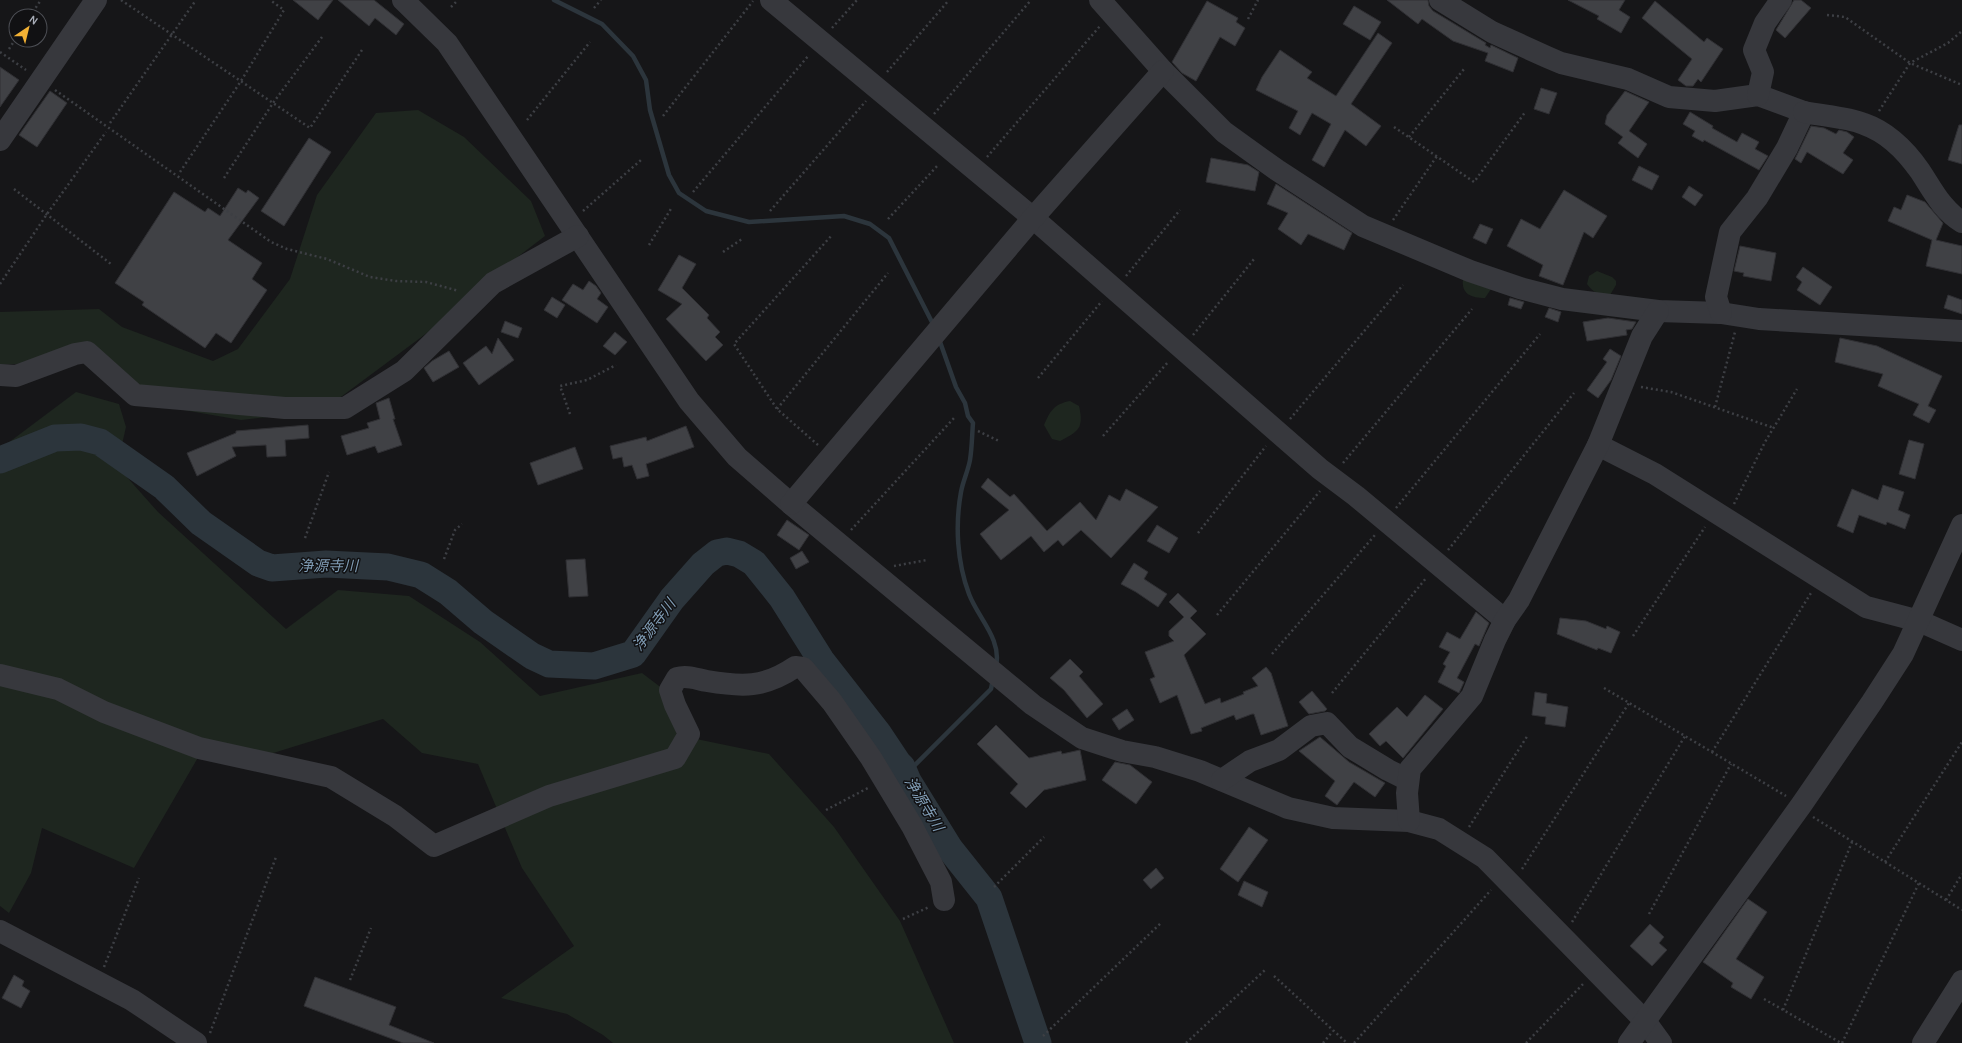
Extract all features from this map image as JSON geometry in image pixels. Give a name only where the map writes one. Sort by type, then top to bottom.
[{"type":"street","points":[[0,140],[96,0]]},
{"type":"street","points":[[403,0],[447,44],[578,226],[689,401],[737,457],[791,504],[1033,705],[1082,738],[1122,751],[1200,770],[1288,808],[1345,820],[1409,821],[1440,829],[1485,858],[1645,1021],[1661,1043]]},
{"type":"street","points":[[762,0],[1033,218],[1320,469],[1356,496],[1505,620]]},
{"type":"street","points":[[1100,0],[1163,71],[1224,132],[1277,170],[1363,226],[1470,271],[1520,288],[1562,299],[1658,311],[1729,319],[1759,318],[1962,331]]},
{"type":"street","points":[[1440,0],[1492,32],[1561,63],[1628,79],[1669,97],[1715,101],[1758,95],[1804,112],[1864,124],[1893,140],[1920,171],[1933,192],[1955,218],[1962,222]]},
{"type":"street","points":[[1758,95],[1763,72],[1754,50],[1765,23],[1781,0]]},
{"type":"street","points":[[791,504],[1033,218],[1163,71]]},
{"type":"street","points":[[1729,319],[1716,297],[1730,232],[1764,185],[1787,148],[1804,112]]},
{"type":"street","points":[[0,375],[16,376],[75,354],[87,352],[135,395],[285,408],[344,408],[404,371],[478,296],[493,283],[578,226]]},
{"type":"street","points":[[1409,821],[1407,793],[1410,769],[1472,696],[1495,640],[1505,620],[1519,600],[1598,445],[1642,336],[1658,311]]},
{"type":"street","points":[[1598,445],[1655,474],[1866,607],[1919,621],[1962,640]]},
{"type":"street","points":[[1629,1043],[1802,804],[1903,654],[1962,525]]},
{"type":"street","points":[[0,675],[58,689],[104,712],[199,748],[331,777],[395,816],[434,846],[549,796],[675,758],[689,734],[675,705],[670,690],[677,678],[685,676],[746,686],[778,678],[795,666],[803,668],[832,702],[871,758],[941,882],[944,900]]},
{"type":"street","points":[[1222,780],[1250,761],[1279,750],[1311,726],[1327,723],[1350,747],[1408,780]]},
{"type":"street","points":[[0,931],[203,1038]]},
{"type":"street","points":[[1924,1043],[1962,981]]},
{"type":"path","points":[[121,0],[310,128],[362,50]]},
{"type":"path","points":[[110,123],[173,35],[196,0]]},
{"type":"path","points":[[180,172],[241,81],[284,10],[270,0]]},
{"type":"path","points":[[451,7],[458,0]]},
{"type":"path","points":[[594,8],[601,0]]},
{"type":"path","points":[[663,116],[762,0]]},
{"type":"path","points":[[827,34],[857,0]]},
{"type":"path","points":[[886,73],[949,0]]},
{"type":"path","points":[[930,119],[1031,0]]},
{"type":"path","points":[[1248,19],[1258,0]]},
{"type":"path","points":[[1827,15],[1845,17],[1910,63],[1962,85]]},
{"type":"path","points":[[983,163],[1102,24]]},
{"type":"path","points":[[1875,117],[1910,63],[1948,43],[1962,32]]},
{"type":"path","points":[[224,178],[273,103],[322,36]]},
{"type":"path","points":[[527,120],[590,42]]},
{"type":"path","points":[[693,192],[813,50]]},
{"type":"path","points":[[0,52],[270,242],[287,249],[327,259],[370,277],[396,281],[426,282],[478,296]]},
{"type":"path","points":[[1409,137],[1464,69]]},
{"type":"path","points":[[770,211],[870,96]]},
{"type":"path","points":[[1394,127],[1474,182],[1526,111]]},
{"type":"path","points":[[0,284],[46,214],[106,132]]},
{"type":"path","points":[[1392,222],[1437,156]]},
{"type":"path","points":[[578,226],[641,160]]},
{"type":"path","points":[[888,219],[940,163]]},
{"type":"path","points":[[14,189],[111,264]]},
{"type":"path","points":[[649,245],[672,207]]},
{"type":"path","points":[[1122,282],[1180,210]]},
{"type":"path","points":[[818,445],[778,409],[734,344],[832,235]]},
{"type":"path","points":[[723,252],[742,239]]},
{"type":"path","points":[[1190,340],[1254,260]]},
{"type":"path","points":[[778,409],[888,273]]},
{"type":"path","points":[[1286,423],[1403,285]]},
{"type":"path","points":[[1038,378],[1105,298]]},
{"type":"path","points":[[1339,468],[1472,309]]},
{"type":"path","points":[[1715,407],[1729,319]]},
{"type":"path","points":[[1393,512],[1540,334]]},
{"type":"path","points":[[1103,436],[1174,356]]},
{"type":"path","points":[[570,414],[560,386],[587,380],[616,365]]},
{"type":"path","points":[[1638,386],[1671,392],[1774,428]]},
{"type":"path","points":[[1734,506],[1774,428],[1797,389]]},
{"type":"path","points":[[1445,554],[1574,393]]},
{"type":"path","points":[[848,534],[954,418]]},
{"type":"path","points":[[978,431],[1000,441]]},
{"type":"path","points":[[1198,533],[1267,445]]},
{"type":"path","points":[[305,538],[329,472]]},
{"type":"path","points":[[1217,615],[1320,491]]},
{"type":"path","points":[[444,559],[454,530],[462,524]]},
{"type":"path","points":[[1633,636],[1705,526]]},
{"type":"path","points":[[1272,654],[1379,530]]},
{"type":"path","points":[[888,567],[927,560]]},
{"type":"path","points":[[1332,693],[1430,573]]},
{"type":"path","points":[[1712,752],[1813,591]]},
{"type":"path","points":[[1604,688],[1789,798]]},
{"type":"path","points":[[1521,871],[1629,703]]},
{"type":"path","points":[[1465,833],[1528,735]]},
{"type":"path","points":[[1569,928],[1684,736]]},
{"type":"path","points":[[1885,862],[1962,742]]},
{"type":"path","points":[[1649,914],[1731,764]]},
{"type":"path","points":[[826,810],[879,782],[883,778]]},
{"type":"path","points":[[1809,815],[1962,910]]},
{"type":"path","points":[[994,887],[1044,837]]},
{"type":"path","points":[[1783,1010],[1852,842]]},
{"type":"path","points":[[203,1038],[276,857]]},
{"type":"path","points":[[1946,900],[1962,874]]},
{"type":"path","points":[[104,967],[139,878]]},
{"type":"path","points":[[1764,999],[1841,1043],[1919,883]]},
{"type":"path","points":[[1354,1043],[1492,890]]},
{"type":"path","points":[[903,919],[944,900]]},
{"type":"path","points":[[1043,1036],[1162,922]]},
{"type":"path","points":[[350,980],[371,928]]},
{"type":"path","points":[[1186,1043],[1264,970]]},
{"type":"path","points":[[1274,976],[1347,1043]]},
{"type":"path","points":[[1526,1043],[1586,980]]},
{"type":"path","points":[[1323,1043],[1333,1031]]},
{"type":"shaded area","points":[[418,110],[464,137],[531,201],[545,236],[498,272],[447,318],[322,411],[241,420],[166,407],[97,359],[0,365],[0,312],[99,309],[122,327],[213,361],[238,349],[290,279],[317,195],[376,113]]},
{"type":"shaded area","points":[[1597,271],[1612,277],[1616,281],[1616,285],[1610,295],[1597,293],[1587,284],[1589,276]]},
{"type":"shaded area","points":[[1463,279],[1491,289],[1485,298],[1471,296],[1465,292]]},
{"type":"shaded area","points":[[76,392],[119,404],[126,427],[117,466],[158,512],[286,629],[338,590],[409,596],[480,642],[540,696],[642,673],[663,689],[677,735],[769,754],[834,827],[900,921],[954,1043],[613,1043],[603,1035],[567,1014],[501,998],[574,946],[522,868],[478,764],[422,753],[383,719],[270,754],[200,754],[134,868],[42,828],[31,873],[9,913],[0,906],[0,449]]},
{"type":"shaded area","points":[[1070,401],[1079,406],[1081,419],[1080,424],[1076,431],[1060,441],[1052,439],[1044,425],[1046,420],[1056,406]]},
{"type":"building","points":[[293,0],[333,0],[318,20]]},
{"type":"building","points":[[338,0],[374,0],[404,24],[396,35],[375,18],[369,26]]},
{"type":"building","points":[[1387,0],[1428,0],[1429,6],[1433,11],[1486,43],[1485,45],[1490,48],[1491,45],[1518,58],[1513,72],[1485,61],[1488,53],[1453,41],[1422,19],[1418,24]]},
{"type":"building","points":[[1568,0],[1625,0],[1619,10],[1630,17],[1621,33],[1597,19],[1599,16]]},
{"type":"building","points":[[1794,0],[1801,0],[1811,8],[1785,38],[1776,30]]},
{"type":"building","points":[[1207,1],[1238,18],[1236,22],[1245,28],[1235,46],[1220,37],[1196,81],[1182,73],[1172,62]]},
{"type":"building","points":[[1655,1],[1704,42],[1707,38],[1723,49],[1701,82],[1698,79],[1693,86],[1686,86],[1678,80],[1692,59],[1642,18]]},
{"type":"building","points":[[1354,6],[1381,22],[1370,40],[1343,24]]},
{"type":"building","points":[[1378,33],[1392,43],[1351,104],[1381,126],[1366,146],[1345,130],[1324,167],[1312,160],[1331,124],[1312,113],[1300,135],[1289,128],[1298,111],[1256,90],[1262,77],[1280,50],[1312,72],[1307,78],[1336,96]]},
{"type":"building","points":[[0,67],[19,80],[0,107]]},
{"type":"building","points":[[1541,88],[1557,93],[1549,114],[1534,109]]},
{"type":"building","points":[[50,91],[67,103],[37,147],[19,135]]},
{"type":"building","points":[[1625,91],[1649,102],[1629,131],[1647,144],[1638,158],[1618,143],[1623,137],[1605,124],[1607,115]]},
{"type":"building","points":[[1690,112],[1713,126],[1712,128],[1737,142],[1742,133],[1759,142],[1755,149],[1768,156],[1759,170],[1704,140],[1703,142],[1692,136],[1695,131],[1683,124]]},
{"type":"building","points":[[1959,125],[1962,125],[1962,164],[1948,160]]},
{"type":"building","points":[[1811,126],[1824,128],[1836,134],[1839,130],[1847,132],[1854,137],[1843,153],[1853,160],[1843,174],[1807,152],[1801,163],[1795,159]]},
{"type":"building","points":[[309,138],[331,152],[284,226],[261,211]]},
{"type":"building","points":[[1211,158],[1248,165],[1259,172],[1255,191],[1206,182]]},
{"type":"building","points":[[1639,166],[1659,176],[1652,190],[1632,180]]},
{"type":"building","points":[[1276,184],[1352,233],[1344,250],[1308,234],[1301,245],[1278,229],[1288,213],[1267,204]]},
{"type":"building","points":[[1689,186],[1703,195],[1695,206],[1682,197]]},
{"type":"building","points":[[238,188],[246,193],[248,190],[259,198],[228,240],[262,263],[252,279],[267,290],[231,343],[216,333],[205,348],[142,305],[144,302],[115,283],[174,192],[205,212],[208,208],[220,216]]},
{"type":"building","points":[[1564,190],[1607,216],[1593,238],[1584,232],[1563,285],[1539,276],[1543,265],[1507,246],[1521,219],[1540,229]]},
{"type":"building","points":[[1907,195],[1925,202],[1943,223],[1936,240],[1962,246],[1962,274],[1926,266],[1932,240],[1888,221],[1894,207],[1901,210]]},
{"type":"building","points":[[1480,224],[1493,229],[1486,244],[1473,238]]},
{"type":"building","points":[[1740,246],[1776,253],[1771,281],[1743,276],[1744,273],[1734,271]]},
{"type":"building","points":[[679,255],[696,264],[682,288],[709,315],[707,318],[720,332],[715,337],[723,345],[706,361],[666,319],[682,304],[658,290]]},
{"type":"building","points":[[1803,267],[1832,287],[1820,305],[1797,290],[1802,282],[1796,277]]},
{"type":"building","points":[[589,281],[596,286],[601,293],[597,299],[608,307],[597,323],[562,300],[573,284],[583,290]]},
{"type":"building","points":[[1948,295],[1962,300],[1962,314],[1944,308]]},
{"type":"building","points":[[552,297],[565,305],[557,318],[544,310]]},
{"type":"building","points":[[1510,298],[1524,302],[1521,309],[1508,305]]},
{"type":"building","points":[[1549,308],[1561,312],[1558,322],[1545,317]]},
{"type":"building","points":[[1608,318],[1636,322],[1632,329],[1626,330],[1627,335],[1587,341],[1583,322]]},
{"type":"building","points":[[505,321],[522,328],[518,338],[501,332]]},
{"type":"building","points":[[615,332],[627,342],[615,355],[603,346]]},
{"type":"building","points":[[498,338],[514,360],[479,385],[463,363],[486,346],[492,354]]},
{"type":"building","points":[[1840,338],[1877,346],[1942,376],[1928,406],[1936,410],[1929,423],[1913,415],[1919,404],[1878,386],[1883,374],[1835,362]]},
{"type":"building","points":[[1610,349],[1621,356],[1611,380],[1598,398],[1587,390],[1607,362],[1603,359]]},
{"type":"building","points":[[449,351],[459,367],[433,382],[424,368],[432,361]]},
{"type":"building","points":[[389,398],[395,419],[393,419],[402,445],[378,453],[375,446],[347,455],[341,436],[369,428],[367,423],[380,419],[376,403]]},
{"type":"building","points":[[308,425],[309,438],[285,440],[286,456],[267,457],[266,445],[232,447],[236,456],[197,476],[187,453],[236,433],[236,431]]},
{"type":"building","points":[[686,426],[694,447],[646,464],[649,476],[637,479],[632,465],[624,467],[622,457],[613,459],[610,446],[646,437],[647,441]]},
{"type":"building","points":[[1909,440],[1924,444],[1915,479],[1899,474]]},
{"type":"building","points":[[575,447],[583,469],[538,485],[530,463]]},
{"type":"building","points":[[988,478],[1010,497],[1014,494],[1047,531],[1080,502],[1096,520],[1109,495],[1120,501],[1126,489],[1158,507],[1111,558],[1081,530],[1063,546],[1058,540],[1044,552],[1031,536],[1001,560],[980,534],[1009,510],[981,487]]},
{"type":"building","points":[[1883,485],[1904,492],[1898,510],[1910,515],[1905,529],[1887,522],[1886,525],[1859,515],[1853,533],[1837,526],[1852,489],[1878,500]]},
{"type":"building","points":[[787,520],[809,535],[799,550],[777,535]]},
{"type":"building","points":[[1157,525],[1178,538],[1169,553],[1147,541]]},
{"type":"building","points":[[802,551],[809,562],[796,569],[790,558]]},
{"type":"building","points":[[585,559],[588,596],[569,597],[566,560]]},
{"type":"building","points":[[1134,563],[1148,572],[1144,579],[1167,594],[1158,607],[1121,584]]},
{"type":"building","points":[[1178,593],[1197,611],[1190,618],[1206,634],[1184,655],[1205,704],[1220,698],[1221,703],[1244,694],[1243,692],[1258,686],[1252,678],[1266,667],[1271,673],[1288,726],[1261,735],[1254,714],[1236,720],[1234,715],[1201,728],[1202,731],[1191,734],[1177,695],[1160,703],[1150,679],[1155,677],[1145,652],[1174,641],[1169,636],[1169,631],[1184,617],[1169,602]]},
{"type":"building","points":[[1476,612],[1489,623],[1479,646],[1475,644],[1457,678],[1464,682],[1459,693],[1438,682],[1446,666],[1443,664],[1450,652],[1439,647],[1447,632],[1460,639]]},
{"type":"building","points":[[1560,618],[1586,621],[1606,629],[1607,626],[1620,632],[1611,653],[1598,648],[1597,650],[1557,634]]},
{"type":"building","points":[[1070,659],[1083,672],[1079,676],[1103,704],[1087,718],[1064,690],[1050,678]]},
{"type":"building","points":[[1312,691],[1327,709],[1325,711],[1309,714],[1299,702]]},
{"type":"building","points":[[1535,692],[1547,694],[1546,703],[1568,707],[1565,727],[1545,724],[1546,717],[1532,715]]},
{"type":"building","points":[[1425,695],[1443,709],[1403,758],[1386,741],[1380,746],[1369,734],[1397,707],[1407,717]]},
{"type":"building","points":[[1127,709],[1134,720],[1119,730],[1112,719]]},
{"type":"building","points":[[996,725],[1029,758],[1061,751],[1062,754],[1080,750],[1086,780],[1044,790],[1026,808],[1010,793],[1018,784],[977,744]]},
{"type":"building","points":[[1320,737],[1349,762],[1385,783],[1375,797],[1354,782],[1337,805],[1325,796],[1335,781],[1299,751]]},
{"type":"building","points":[[1115,762],[1130,765],[1152,782],[1136,804],[1102,780]]},
{"type":"building","points":[[1249,827],[1268,840],[1238,882],[1220,869]]},
{"type":"building","points":[[1156,868],[1164,878],[1151,889],[1143,880]]},
{"type":"building","points":[[1244,881],[1268,892],[1262,907],[1238,895]]},
{"type":"building","points":[[1748,899],[1767,912],[1736,959],[1764,977],[1751,999],[1731,987],[1733,983],[1703,962]]},
{"type":"building","points":[[1650,924],[1664,937],[1659,943],[1667,950],[1652,966],[1630,946]]},
{"type":"building","points":[[14,975],[24,981],[22,986],[30,991],[21,1008],[2,998]]},
{"type":"building","points":[[315,977],[396,1007],[389,1025],[434,1043],[403,1043],[304,1006]]},
{"type":"waterway","points":[[554,0],[602,24],[633,56],[646,80],[650,110],[669,175],[679,193],[706,211],[749,222],[844,216],[870,224],[889,238],[934,326]]},
{"type":"waterway","points":[[939,339],[956,387],[965,403],[968,416],[973,423],[970,460],[959,505],[958,543],[962,569],[969,594],[996,647],[996,666]]},
{"type":"waterway","name":"浄源寺川","points":[[0,460],[55,438],[81,437],[100,442],[164,487],[201,523],[258,563],[272,568],[326,564],[388,567],[421,575],[448,592],[483,622],[532,656],[549,664],[594,666],[633,654],[672,599],[703,564],[717,553],[727,551],[739,554],[754,563],[782,598],[821,660],[878,733],[902,767],[908,781],[950,849],[989,898],[1038,1043]]},
{"type":"waterway","points":[[906,774],[991,689],[993,679]]}]
